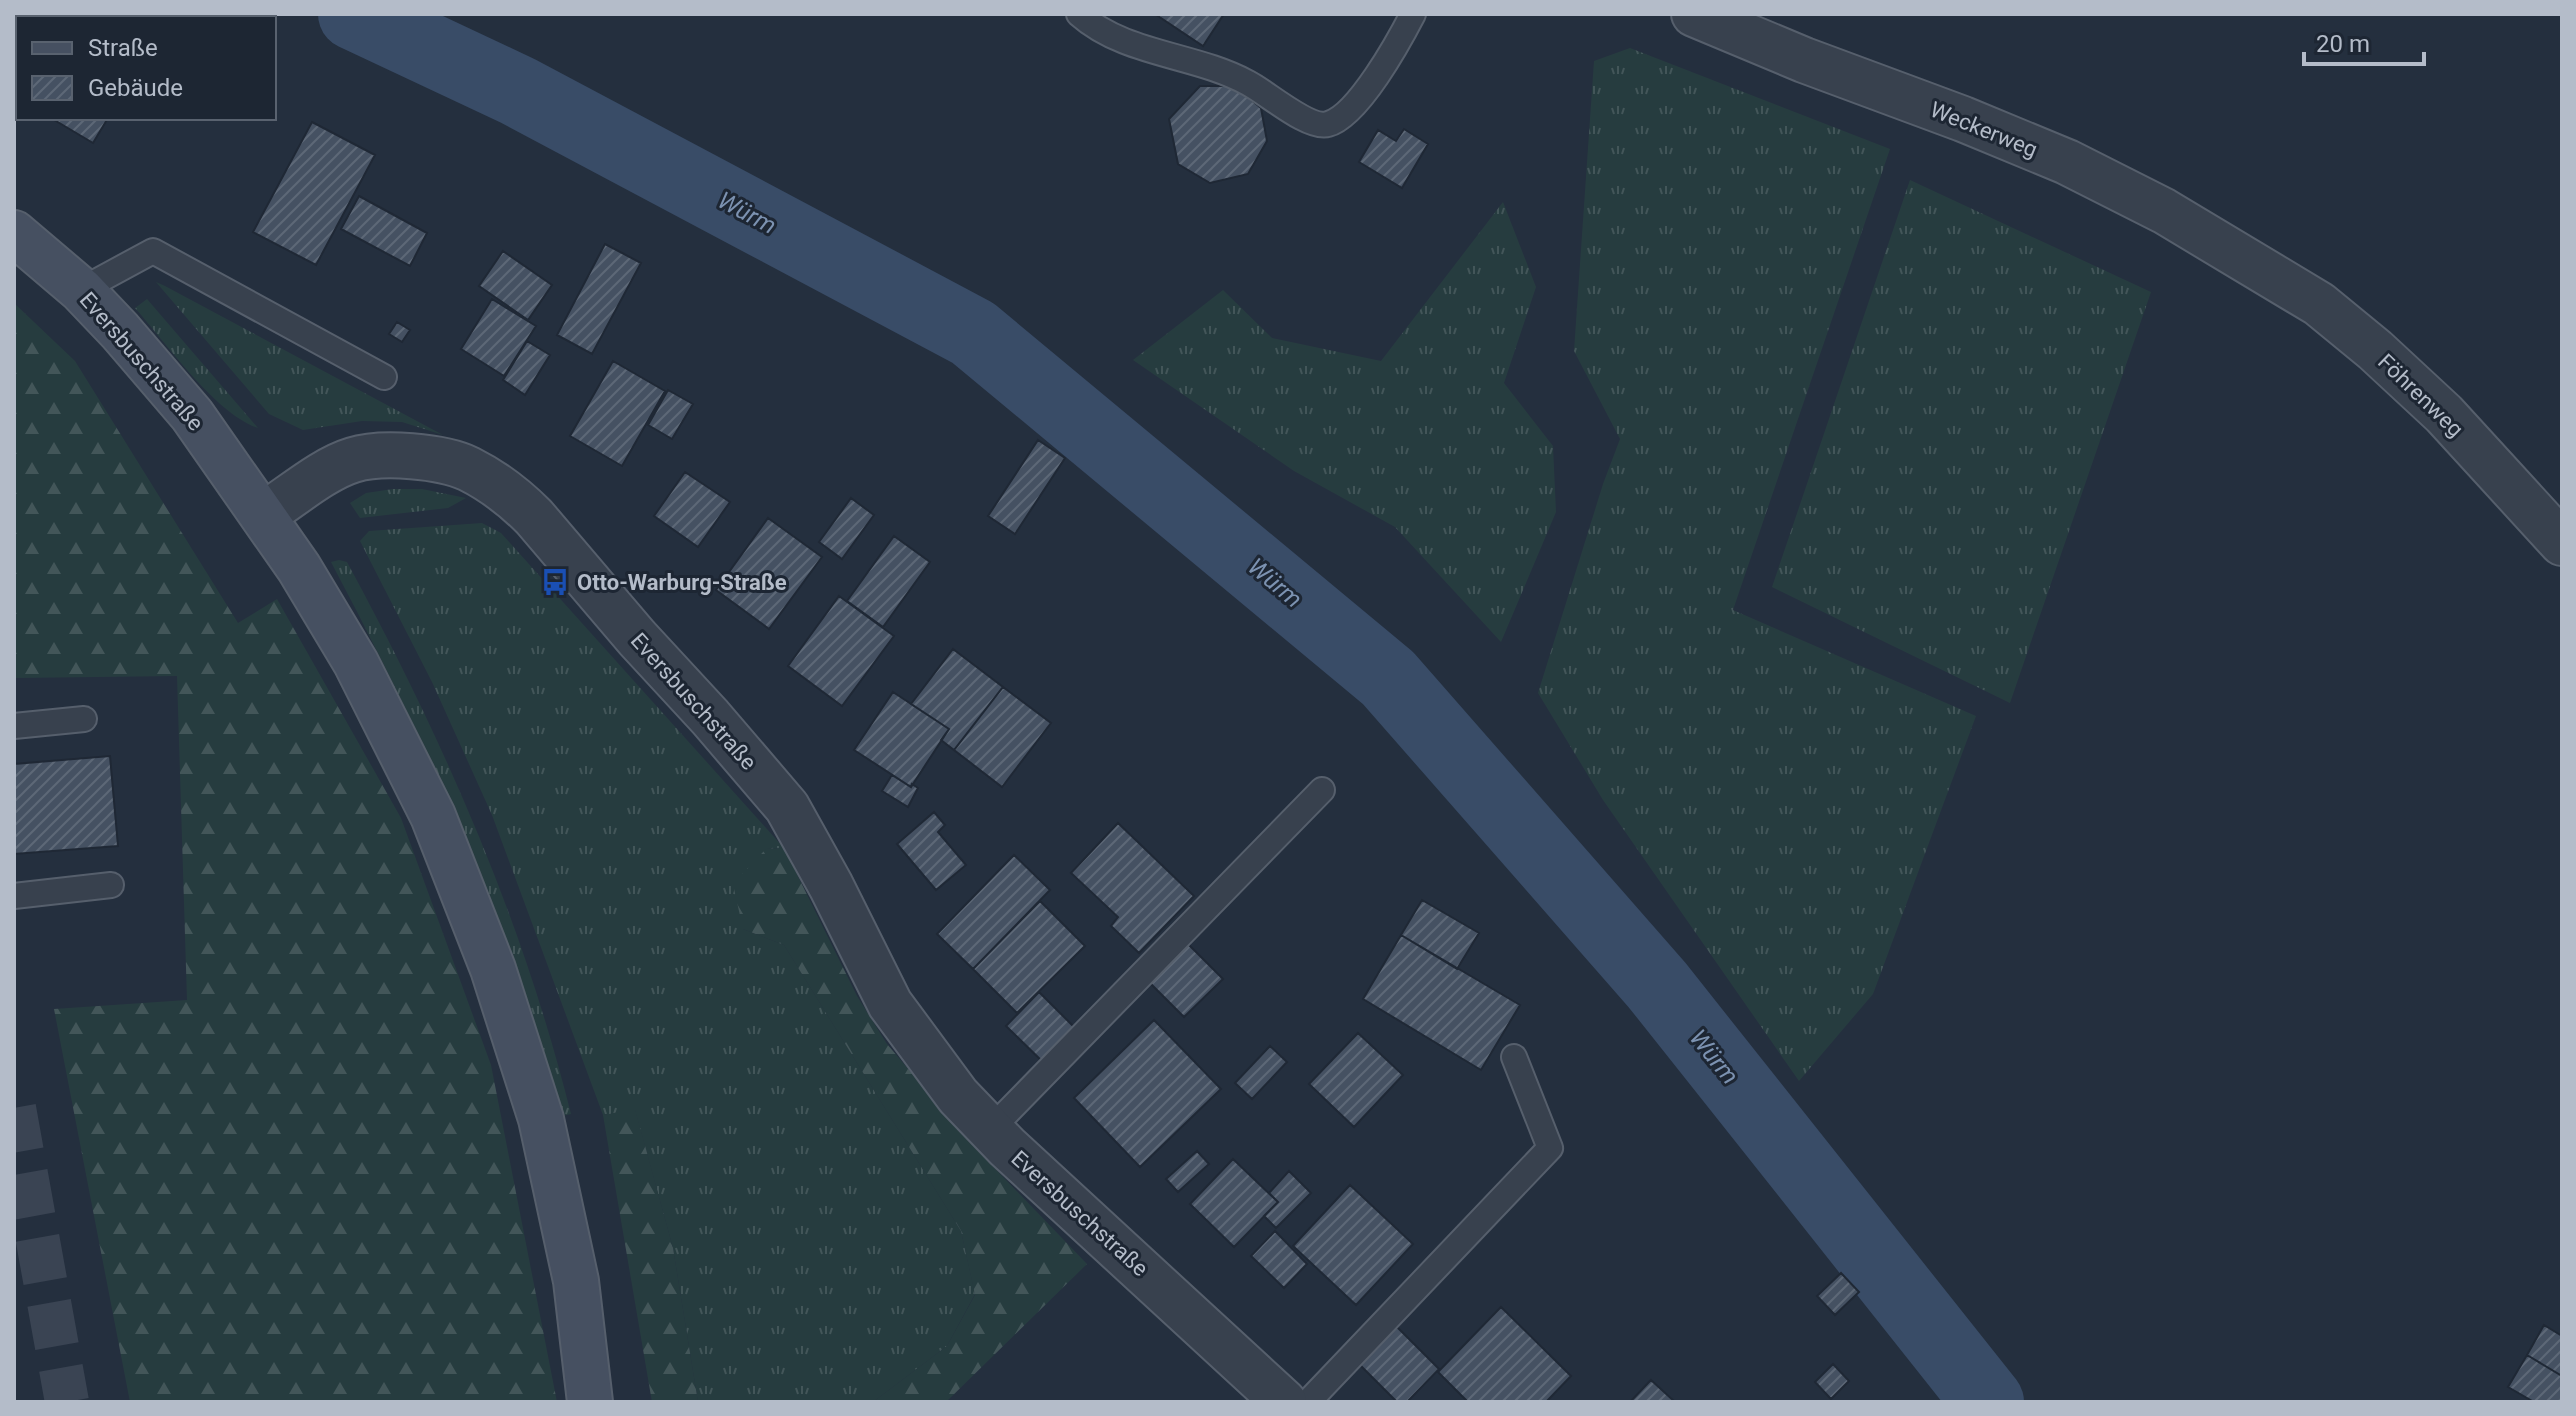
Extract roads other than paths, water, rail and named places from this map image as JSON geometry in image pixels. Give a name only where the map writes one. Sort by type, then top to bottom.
[{"type":"main road","name":"Eversbuschstraße","points":[[14,233],[81,290],[120,331],[192,415],[263,515]]},
{"type":"main road","points":[[263,515],[356,663],[433,816],[493,969],[541,1119],[576,1281],[590,1402]]},
{"type":"street","name":"Weckerweg","points":[[1694,14],[2067,162],[2164,211],[2261,269]]},
{"type":"street","name":"Föhrenweg","points":[[2261,269],[2319,304],[2375,350],[2444,414],[2562,543]]},
{"type":"street","name":"Eversbuschstraße","points":[[263,515],[339,466],[354,460],[386,455],[468,468],[515,498],[787,807],[890,1004],[958,1096],[990,1130],[1284,1402]]},
{"type":"lane","points":[[1079,14],[1091,24],[1127,42],[1159,50],[1247,82],[1312,123],[1327,125],[1346,113],[1375,79],[1413,14]]},
{"type":"lane","points":[[81,290],[153,251],[384,377]]},
{"type":"lane","points":[[14,726],[84,719]]},
{"type":"lane","points":[[990,1130],[1322,790]]},
{"type":"lane","points":[[14,896],[111,885]]},
{"type":"lane","points":[[1308,1402],[1550,1148],[1514,1057]]},
{"type":"waterway","name":"Würm","points":[[354,14],[518,91],[973,333],[1388,678],[1657,985],[1988,1402]]},
{"type":"tunnel","points":[[14,1108],[67,1402]]},
{"type":"place","name":"Otto-Warburg-Straße","points":[[555,582]]}]
